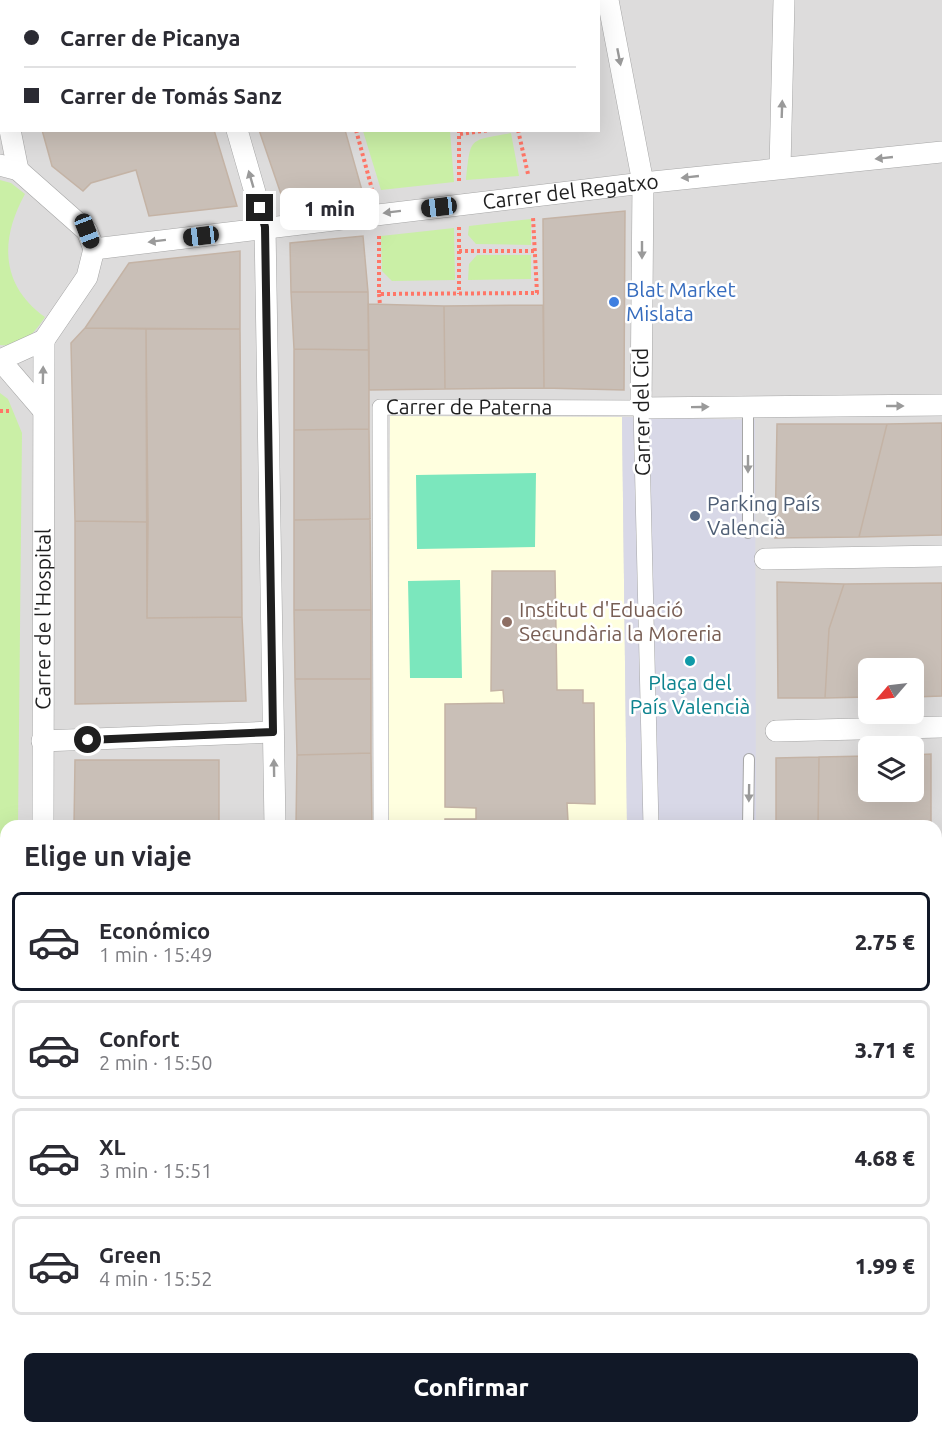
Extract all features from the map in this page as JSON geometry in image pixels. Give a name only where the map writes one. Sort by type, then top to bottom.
[{"type":"street","name":"Carrer del Cid","points":[[608,0],[643,183],[641,408],[651,820]]},
{"type":"street","points":[[780,168],[784,0]]},
{"type":"street","points":[[10,132],[9,167],[87,231],[94,249],[87,277],[44,340],[0,360],[43,410]]},
{"type":"street","points":[[238,132],[265,227],[275,820]]},
{"type":"street","name":"Carrer del Regatxo","points":[[94,249],[643,183],[942,152]]},
{"type":"street","name":"Carrer de l'Hospital","points":[[43,820],[44,340]]},
{"type":"street","name":"Carrer de Paterna","points":[[381,820],[380,407],[641,408],[942,405]]},
{"type":"street","points":[[765,559],[942,556]]},
{"type":"street","points":[[776,731],[942,727]]},
{"type":"street","points":[[42,741],[273,732]]},
{"type":"lane","points":[[748,406],[748,533]]},
{"type":"lane","points":[[748,820],[749,759]]},
{"type":"path","points":[[357,132],[379,214],[380,305]]},
{"type":"path","points":[[460,134],[475,132]]},
{"type":"path","points":[[379,294],[537,293],[532,196],[518,132]]},
{"type":"path","points":[[459,251],[535,251]]},
{"type":"shaded area","points":[[600,0],[942,0],[942,820],[0,820],[0,132],[600,132]]},
{"type":"shaded area","name":"Institut d'Eduació Secundària la Moreria","points":[[390,416],[622,417],[627,820],[388,820]]},
{"type":"shaded area","name":"Plaça del País Valencià","points":[[622,417],[755,420],[756,820],[627,820]]},
{"type":"green space","points":[[363,132],[450,132],[454,182],[381,190]]},
{"type":"green space","points":[[511,133],[519,176],[466,180],[469,155],[474,143]]},
{"type":"green space","points":[[0,180],[11,183],[25,194],[11,228],[8,244],[9,260],[12,276],[19,291],[45,317],[27,338],[8,345],[0,345]]},
{"type":"green space","points":[[531,219],[531,245],[476,244],[468,235],[469,226]]},
{"type":"green space","points":[[454,228],[455,280],[392,281],[382,271],[381,236]]},
{"type":"green space","points":[[477,255],[531,255],[531,279],[468,280],[469,264]]},
{"type":"green space","points":[[0,393],[8,399],[22,433],[18,820],[0,820]]},
{"type":"green space","points":[[536,473],[535,547],[417,549],[416,475]]},
{"type":"green space","points":[[460,580],[462,678],[410,678],[408,581]]},
{"type":"building","points":[[43,132],[215,132],[237,206],[149,216],[136,170],[91,183],[83,191],[52,166]]},
{"type":"building","points":[[260,132],[346,132],[363,194],[283,200]]},
{"type":"building","points":[[625,211],[624,390],[544,388],[543,219]]},
{"type":"building","points":[[363,236],[368,292],[291,292],[290,243]]},
{"type":"building","points":[[240,251],[240,329],[85,328],[129,263]]},
{"type":"building","points":[[291,292],[368,292],[369,350],[294,349]]},
{"type":"building","points":[[368,304],[444,306],[445,389],[369,390]]},
{"type":"building","points":[[543,305],[544,388],[445,389],[444,306]]},
{"type":"building","points":[[85,328],[146,329],[148,522],[75,521],[71,343]]},
{"type":"building","points":[[146,329],[240,329],[242,617],[147,618]]},
{"type":"building","points":[[294,349],[369,350],[369,429],[294,430]]},
{"type":"building","points":[[942,423],[942,535],[859,537],[887,424]]},
{"type":"building","points":[[777,424],[887,424],[859,537],[775,538]]},
{"type":"building","points":[[369,429],[370,519],[294,520],[294,430]]},
{"type":"building","points":[[370,519],[371,610],[294,610],[294,520]]},
{"type":"building","points":[[75,521],[148,522],[147,618],[242,617],[246,701],[75,704]]},
{"type":"building","points":[[492,571],[555,571],[557,690],[583,690],[583,703],[594,703],[595,804],[567,803],[568,820],[445,820],[476,819],[476,808],[445,807],[445,704],[504,703],[503,690],[491,691]]},
{"type":"building","points":[[777,582],[844,584],[829,629],[825,698],[778,698]]},
{"type":"building","points":[[942,583],[942,696],[924,697],[924,658],[858,658],[858,697],[825,698],[829,629],[844,584]]},
{"type":"building","points":[[294,610],[371,610],[371,679],[295,679]]},
{"type":"building","points":[[295,679],[371,679],[371,753],[297,755]]},
{"type":"building","points":[[371,753],[372,820],[296,820],[297,755]]},
{"type":"building","points":[[924,754],[931,754],[931,820],[818,820],[819,757],[858,756],[858,802],[924,802]]},
{"type":"building","points":[[819,757],[818,820],[776,820],[776,758]]},
{"type":"building","points":[[75,760],[219,760],[219,820],[74,820]]},
{"type":"place","name":"Blat Market Mislata","points":[[614,302]]},
{"type":"place","name":"Parking País Valencià","points":[[695,516]]},
{"type":"place","name":"Institut d'Eduació Secundària la Moreria","points":[[507,622]]},
{"type":"place","name":"Plaça del País Valencià","points":[[690,661]]},
{"type":"route","points":[[88,740],[273,732],[265,227],[260,208]]}]
